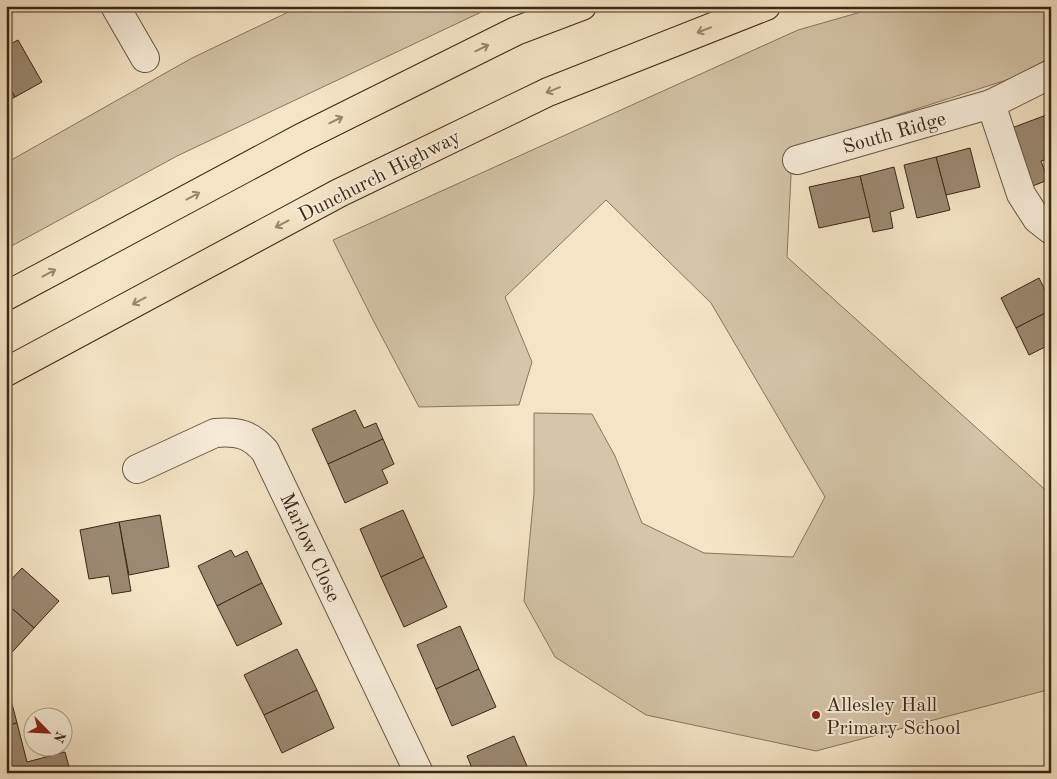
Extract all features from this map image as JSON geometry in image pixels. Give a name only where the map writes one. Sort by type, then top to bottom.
[{"type":"highway","points":[[6,296],[301,138],[516,31],[582,6]]},
{"type":"highway","name":"Dunchurch Highway","points":[[6,372],[339,193],[548,92],[766,6]]},
{"type":"street","points":[[115,6],[145,58]]},
{"type":"street","name":"South Ridge","points":[[797,160],[991,104],[1051,74]]},
{"type":"street","points":[[991,104],[1021,194],[1037,219],[1051,230]]},
{"type":"street","name":"Marlow Close","points":[[136,468],[215,433],[244,434],[256,440],[265,451],[419,773]]},
{"type":"shaded area","points":[[301,6],[494,6],[177,156],[6,249],[6,163],[192,58]]},
{"type":"shaded area","points":[[882,6],[1051,6],[1051,61],[1019,76],[804,145],[789,159],[791,176],[787,257],[1051,495],[1051,689],[816,751],[646,715],[555,657],[524,601],[534,493],[534,413],[592,414],[615,456],[642,523],[704,553],[793,557],[825,497],[711,303],[606,200],[505,297],[532,362],[519,405],[419,407],[333,240],[798,30]]},
{"type":"building","points":[[18,40],[42,82],[15,97],[6,81],[6,46]]},
{"type":"building","points":[[6,81],[15,97],[6,102]]},
{"type":"building","points":[[1049,114],[1051,118],[1051,158],[1041,161],[1048,180],[1030,187],[1009,129]]},
{"type":"building","points":[[970,148],[980,187],[946,195],[936,157]]},
{"type":"building","points":[[936,157],[950,210],[917,218],[904,165]]},
{"type":"building","points":[[894,167],[904,208],[890,212],[893,228],[873,232],[860,176]]},
{"type":"building","points":[[860,176],[870,217],[819,228],[809,187]]},
{"type":"building","points":[[1039,278],[1051,302],[1051,310],[1016,328],[1001,298]]},
{"type":"building","points":[[1051,310],[1051,344],[1029,355],[1016,328]]},
{"type":"building","points":[[355,410],[364,428],[376,423],[383,439],[328,464],[312,429]]},
{"type":"building","points":[[383,439],[394,464],[382,470],[388,483],[345,503],[328,464]]},
{"type":"building","points":[[403,510],[424,557],[381,577],[360,529]]},
{"type":"building","points":[[160,515],[169,567],[129,575],[119,522]]},
{"type":"building","points":[[119,522],[131,591],[112,594],[109,576],[89,579],[80,530]]},
{"type":"building","points":[[231,550],[235,557],[247,551],[262,583],[217,606],[198,566]]},
{"type":"building","points":[[424,557],[447,607],[404,627],[381,577]]},
{"type":"building","points":[[22,568],[59,601],[34,628],[6,603],[6,585]]},
{"type":"building","points":[[262,583],[282,624],[237,646],[217,606]]},
{"type":"building","points":[[6,603],[34,628],[6,659]]},
{"type":"building","points":[[460,626],[479,669],[436,689],[417,645]]},
{"type":"building","points":[[297,649],[317,690],[264,715],[244,675]]},
{"type":"building","points":[[479,669],[496,707],[452,726],[436,689]]},
{"type":"building","points":[[6,681],[17,723],[6,726]]},
{"type":"building","points":[[317,690],[334,728],[282,753],[264,715]]},
{"type":"building","points":[[17,723],[22,742],[22,756],[25,756],[27,762],[50,756],[66,756],[69,767],[50,773],[6,773],[6,726]]},
{"type":"building","points":[[514,736],[530,773],[474,773],[467,756]]},
{"type":"place","name":"Allesley Hall Primary School","points":[[816,715]]}]
